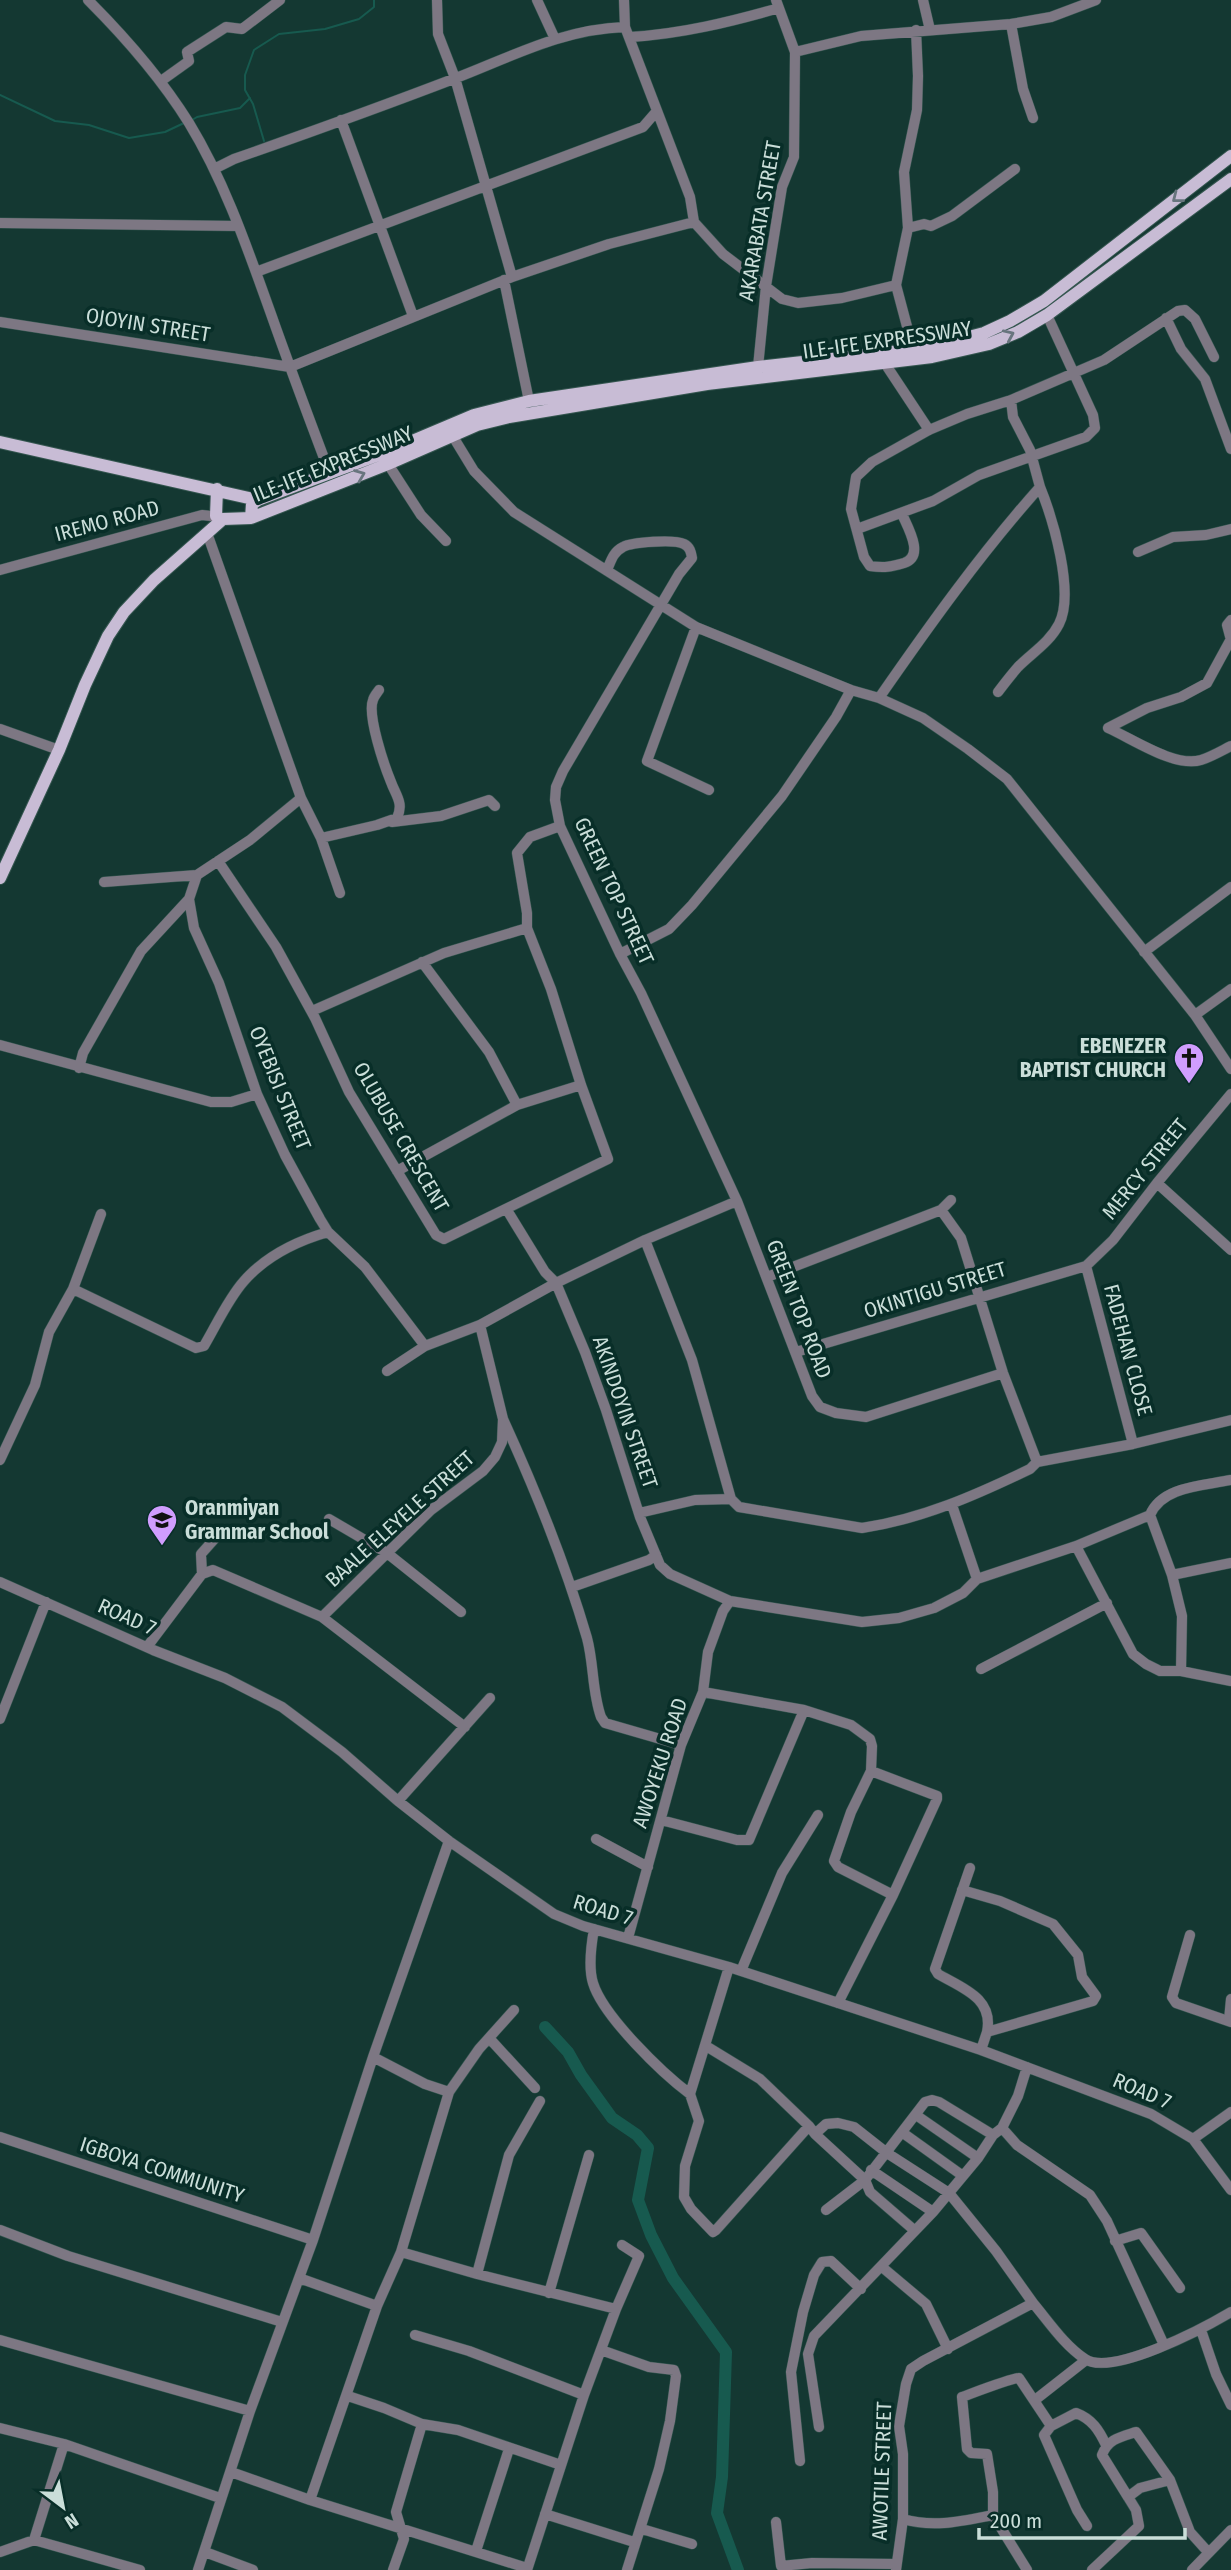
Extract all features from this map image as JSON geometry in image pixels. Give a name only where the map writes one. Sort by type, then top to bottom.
[{"type":"main road","name":"ILE-IFE EXPRESSWAY","points":[[1231,156],[1044,301],[984,333],[913,349],[758,367],[529,401],[474,415],[449,432],[388,464],[251,518],[252,504],[258,500],[449,432],[521,414],[706,384],[932,357],[989,344],[1047,315],[1231,179]]},
{"type":"main road","points":[[0,442],[258,500]]},
{"type":"main road","points":[[0,878],[108,636],[124,612],[154,580],[207,533],[220,517],[217,489]]},
{"type":"main road","points":[[220,517],[251,518]]},
{"type":"street","points":[[161,81],[189,61],[187,52],[226,27],[242,29],[280,0]]},
{"type":"street","points":[[437,0],[438,34],[455,78],[508,278],[529,401]]},
{"type":"street","points":[[537,0],[555,39]]},
{"type":"street","points":[[624,0],[627,32],[690,197],[694,222],[723,254],[782,299],[799,303],[842,298],[896,285]]},
{"type":"street","points":[[923,0],[930,30]]},
{"type":"street","points":[[795,52],[861,36],[1011,24],[1051,18],[1096,0]]},
{"type":"street","points":[[93,1],[161,81],[214,169],[256,272],[330,474]]},
{"type":"street","points":[[214,169],[234,159],[555,39],[594,28],[659,36],[691,30],[778,4]]},
{"type":"street","name":"AKARABATA STREET","points":[[758,367],[766,286],[782,187],[794,157],[795,52],[778,4]]},
{"type":"street","points":[[1011,24],[1023,89],[1033,118]]},
{"type":"street","points":[[913,349],[896,285],[908,229],[904,172],[917,110],[916,30]]},
{"type":"street","points":[[256,272],[643,127],[656,112]]},
{"type":"street","points":[[341,120],[413,316]]},
{"type":"street","points":[[908,229],[924,224],[931,226],[952,216],[975,196],[1015,169]]},
{"type":"street","points":[[0,220],[238,226]]},
{"type":"street","points":[[289,367],[508,278],[609,244],[694,222]]},
{"type":"street","points":[[902,514],[914,547],[911,560],[887,568],[870,566],[864,557],[852,509],[856,477],[872,462],[929,430],[1011,400],[1104,360],[1166,318],[1185,310],[1192,314],[1214,357]]},
{"type":"street","points":[[857,529],[933,501],[979,475],[1086,437],[1095,428],[1094,415],[1047,315]]},
{"type":"street","points":[[1166,318],[1181,349],[1205,379],[1231,449]]},
{"type":"street","name":"OJOYIN STREET","points":[[0,322],[289,367]]},
{"type":"street","points":[[884,362],[929,430]]},
{"type":"street","points":[[998,692],[1015,670],[1045,644],[1059,625],[1066,606],[1052,516],[1040,487],[1032,456],[1013,418],[1011,400]]},
{"type":"street","points":[[449,432],[474,471],[514,512],[696,627],[923,718],[1007,779],[1195,1015],[1231,1069]]},
{"type":"street","points":[[388,464],[421,515],[446,541]]},
{"type":"street","points":[[878,698],[1012,518],[1040,487]]},
{"type":"street","name":"IREMO ROAD","points":[[0,570],[202,514],[220,517]]},
{"type":"street","points":[[1138,552],[1173,537],[1206,535],[1231,529]]},
{"type":"street","points":[[207,533],[301,798],[321,838],[340,893]]},
{"type":"street","name":"GREEN TOP STREET","points":[[607,570],[614,554],[624,546],[675,542],[684,544],[691,550],[692,558],[679,574],[563,771],[556,787],[555,800],[560,826],[737,1201]]},
{"type":"street","points":[[1231,620],[1227,625],[1231,639],[1207,683],[1108,728],[1166,757],[1185,763],[1200,760],[1231,746]]},
{"type":"street","points":[[696,627],[647,761],[709,790]]},
{"type":"street","points":[[377,825],[397,818],[401,805],[384,762],[373,719],[372,701],[379,690]]},
{"type":"street","points":[[620,954],[669,929],[692,905],[782,796],[851,690]]},
{"type":"street","points":[[0,729],[59,750]]},
{"type":"street","points":[[397,794],[418,820]]},
{"type":"street","points":[[104,882],[197,874],[250,840],[301,798]]},
{"type":"street","points":[[321,838],[377,825],[418,820],[489,800],[495,806]]},
{"type":"street","name":"OLUBUSE CRESCENT","points":[[218,861],[276,947],[312,1012],[349,1092],[440,1238],[444,1239],[608,1159],[580,1085],[551,989],[527,928],[517,853],[530,836],[560,826]]},
{"type":"street","name":"OYEBISI STREET","points":[[197,874],[189,899],[194,928],[219,983],[257,1094],[285,1155],[328,1232],[365,1268],[425,1346]]},
{"type":"street","points":[[1144,953],[1231,887]]},
{"type":"street","points":[[79,1068],[83,1053],[135,960],[189,899]]},
{"type":"street","points":[[312,1012],[443,953],[527,928]]},
{"type":"street","points":[[422,962],[489,1052],[517,1105]]},
{"type":"street","points":[[1195,1015],[1231,989]]},
{"type":"street","points":[[0,1045],[211,1102],[231,1102],[257,1094]]},
{"type":"street","points":[[397,1171],[517,1105],[580,1085]]},
{"type":"street","name":"MERCY STREET","points":[[1086,1266],[1113,1240],[1231,1094]]},
{"type":"street","points":[[1157,1183],[1231,1250]]},
{"type":"street","points":[[767,1277],[941,1210],[951,1200]]},
{"type":"street","points":[[387,1371],[425,1346],[480,1325],[556,1283],[737,1201]]},
{"type":"street","name":"GREEN TOP ROAD","points":[[737,1201],[812,1396],[820,1407],[836,1413],[866,1417],[1003,1373]]},
{"type":"street","name":"AKINDOYIN STREET","points":[[507,1210],[545,1272],[556,1283],[606,1409],[639,1513],[660,1564],[670,1574],[730,1601],[862,1622],[899,1618],[934,1608],[963,1593],[977,1579],[1076,1546],[1150,1515]]},
{"type":"street","points":[[941,1210],[961,1238],[1003,1373],[1037,1462]]},
{"type":"street","points":[[0,1460],[35,1385],[49,1332],[73,1289],[100,1214]]},
{"type":"street","points":[[73,1289],[200,1348],[204,1346],[245,1280],[270,1259],[302,1240],[328,1232]]},
{"type":"street","points":[[645,1241],[692,1360],[731,1499],[739,1507],[862,1528],[953,1505],[1030,1469],[1037,1462],[1133,1444],[1231,1420]]},
{"type":"street","name":"OKINTIGU STREET","points":[[796,1352],[1086,1266]]},
{"type":"street","name":"FADEHAN CLOSE","points":[[1086,1266],[1133,1444]]},
{"type":"street","name":"BAALE ELEYELE STREET","points":[[323,1617],[431,1510],[483,1471],[495,1457],[502,1442],[503,1419],[480,1325]]},
{"type":"street","points":[[503,1419],[540,1500],[572,1587],[590,1649],[601,1717],[605,1723],[681,1745]]},
{"type":"street","points":[[1181,1671],[1182,1616],[1172,1575],[1150,1515],[1155,1502],[1175,1491],[1231,1480]]},
{"type":"street","points":[[639,1513],[695,1500],[731,1499]]},
{"type":"street","points":[[953,1505],[977,1579]]},
{"type":"street","points":[[329,1519],[387,1553],[461,1612]]},
{"type":"street","points":[[202,1574],[201,1554],[218,1535]]},
{"type":"street","points":[[1076,1546],[1133,1654],[1160,1671],[1181,1671],[1231,1681]]},
{"type":"street","points":[[572,1587],[649,1560],[656,1555]]},
{"type":"street","points":[[1172,1575],[1231,1563]]},
{"type":"street","points":[[147,1647],[202,1574],[213,1570],[323,1617],[465,1727]]},
{"type":"street","name":"ROAD 7","points":[[0,1582],[225,1678],[282,1707],[342,1752],[449,1841],[554,1914],[594,1929],[729,1967],[981,2050],[1151,2114],[1193,2139],[1231,2190]]},
{"type":"street","name":"AWOYEKU ROAD","points":[[628,1938],[681,1745],[703,1692],[708,1652],[723,1611],[730,1601]]},
{"type":"street","points":[[0,1719],[46,1602]]},
{"type":"street","points":[[981,1669],[1107,1603]]},
{"type":"street","points":[[703,1692],[804,1710],[851,1725],[865,1734],[872,1746],[871,1771],[851,1812],[834,1861],[838,1867],[894,1895]]},
{"type":"street","points":[[398,1801],[490,1698]]},
{"type":"street","points":[[661,1820],[737,1840],[749,1840],[804,1710]]},
{"type":"street","points":[[838,2003],[894,1895],[937,1799],[937,1796],[871,1771]]},
{"type":"street","points":[[741,1971],[782,1873],[818,1815]]},
{"type":"street","points":[[596,1839],[648,1867]]},
{"type":"street","points":[[198,2570],[220,2498],[313,2240],[373,2057],[449,1841]]},
{"type":"street","points":[[971,1868],[935,1969],[938,1974],[979,1999],[987,2016],[987,2032],[981,2050]]},
{"type":"street","points":[[962,1890],[1053,1924],[1077,1955],[1083,1977],[1096,1996],[1093,2001],[1075,2007],[987,2032]]},
{"type":"street","points":[[594,1929],[591,1946],[593,1983],[603,2004],[661,2072],[690,2094],[699,2121],[685,2166],[684,2197],[713,2232],[811,2130],[838,2123],[854,2127],[887,2153],[949,2193],[1064,2342],[1086,2360],[1099,2364],[1121,2361],[1201,2330],[1231,2312]]},
{"type":"street","points":[[1190,1934],[1172,1997],[1176,2003],[1230,2021],[1231,1999]]},
{"type":"street","points":[[690,2094],[729,1967]]},
{"type":"street","points":[[310,2500],[377,2306],[401,2252],[449,2092],[489,2038],[514,2010]]},
{"type":"street","points":[[489,2038],[535,2088]]},
{"type":"street","points":[[706,2046],[760,2079],[865,2180],[870,2192],[914,2230]]},
{"type":"street","points":[[373,2057],[425,2084],[449,2092]]},
{"type":"street","points":[[819,2427],[808,2354],[814,2336],[882,2267],[964,2176],[993,2135],[1002,2128],[1018,2096],[1027,2067]]},
{"type":"street","points":[[826,2210],[865,2180],[925,2102],[932,2100],[993,2135]]},
{"type":"street","points":[[477,2274],[509,2155],[540,2101]]},
{"type":"street","points":[[1193,2139],[1231,2112]]},
{"type":"street","points":[[916,2115],[978,2158]]},
{"type":"street","points":[[1002,2128],[1017,2145],[1090,2195],[1107,2221],[1164,2345]]},
{"type":"street","points":[[903,2133],[964,2176]]},
{"type":"street","name":"IGBOYA COMMUNITY","points":[[0,2137],[313,2240]]},
{"type":"street","points":[[549,2292],[589,2155]]},
{"type":"street","points":[[871,2171],[933,2212]]},
{"type":"street","points":[[0,2230],[68,2256],[282,2322]]},
{"type":"street","points":[[1115,2241],[1141,2233],[1180,2288]]},
{"type":"street","points":[[231,2472],[527,2569],[584,2395],[639,2256],[622,2245]]},
{"type":"street","points":[[401,2252],[616,2309]]},
{"type":"street","points":[[800,2461],[791,2372],[814,2275],[822,2262],[831,2261],[861,2289]]},
{"type":"street","points":[[882,2267],[926,2304],[948,2349]]},
{"type":"street","points":[[299,2278],[377,2306]]},
{"type":"street","name":"AWOTILE STREET","points":[[896,2567],[903,2519],[903,2454],[899,2426],[911,2369],[1033,2303]]},
{"type":"street","points":[[1201,2330],[1216,2374],[1231,2405]]},
{"type":"street","points":[[415,2335],[469,2351],[584,2395]]},
{"type":"street","points":[[0,2340],[250,2411]]},
{"type":"street","points":[[601,2350],[649,2367],[674,2370],[676,2376],[670,2421],[659,2469],[627,2570]]},
{"type":"street","points":[[1035,2400],[1086,2360]]},
{"type":"street","points":[[1027,2570],[993,2515],[993,2492],[987,2454],[971,2453],[967,2449],[961,2400],[962,2397],[1015,2377],[1019,2378],[1051,2426]]},
{"type":"street","points":[[348,2396],[422,2424],[458,2430],[561,2465]]},
{"type":"street","points":[[1087,2526],[1077,2510],[1044,2435],[1051,2426],[1076,2413],[1097,2427],[1106,2445]]},
{"type":"street","points":[[393,2570],[404,2539],[396,2512],[422,2424]]},
{"type":"street","points":[[0,2428],[64,2444],[220,2498]]},
{"type":"street","points":[[1091,2570],[1139,2526],[1136,2510],[1102,2455],[1106,2445],[1136,2432],[1170,2480],[1191,2532],[1208,2552]]},
{"type":"street","points":[[34,2540],[64,2444]]},
{"type":"street","points":[[475,2551],[509,2449]]},
{"type":"street","points":[[1128,2497],[1140,2488],[1170,2480]]},
{"type":"street","points":[[545,2514],[634,2542]]},
{"type":"street","points":[[903,2519],[918,2523],[946,2524],[993,2515]]},
{"type":"street","points":[[776,2522],[781,2566],[812,2563],[896,2567]]},
{"type":"street","points":[[642,2529],[692,2544]]},
{"type":"street","points":[[1192,2570],[1231,2530]]},
{"type":"street","points":[[0,2552],[34,2540],[140,2570]]},
{"type":"street","points":[[205,2552],[253,2570]]},
{"type":"waterway","points":[[264,141],[253,104],[245,90],[245,75],[254,50],[279,34],[325,29],[359,19],[374,7],[374,0]]},
{"type":"waterway","points":[[0,95],[55,121],[89,125],[129,138],[165,132],[184,123]]},
{"type":"waterway","points":[[192,120],[240,108],[250,98]]},
{"type":"waterway","points":[[545,2027],[568,2052],[612,2118],[637,2135],[648,2148],[638,2200],[651,2235],[673,2278],[726,2352],[722,2477],[717,2513],[738,2570]]},
{"type":"place","name":"EBENEZER BAPTIST CHURCH","points":[[1189,1085]]},
{"type":"place","name":"Oranmiyan Grammar School","points":[[162,1547]]}]
